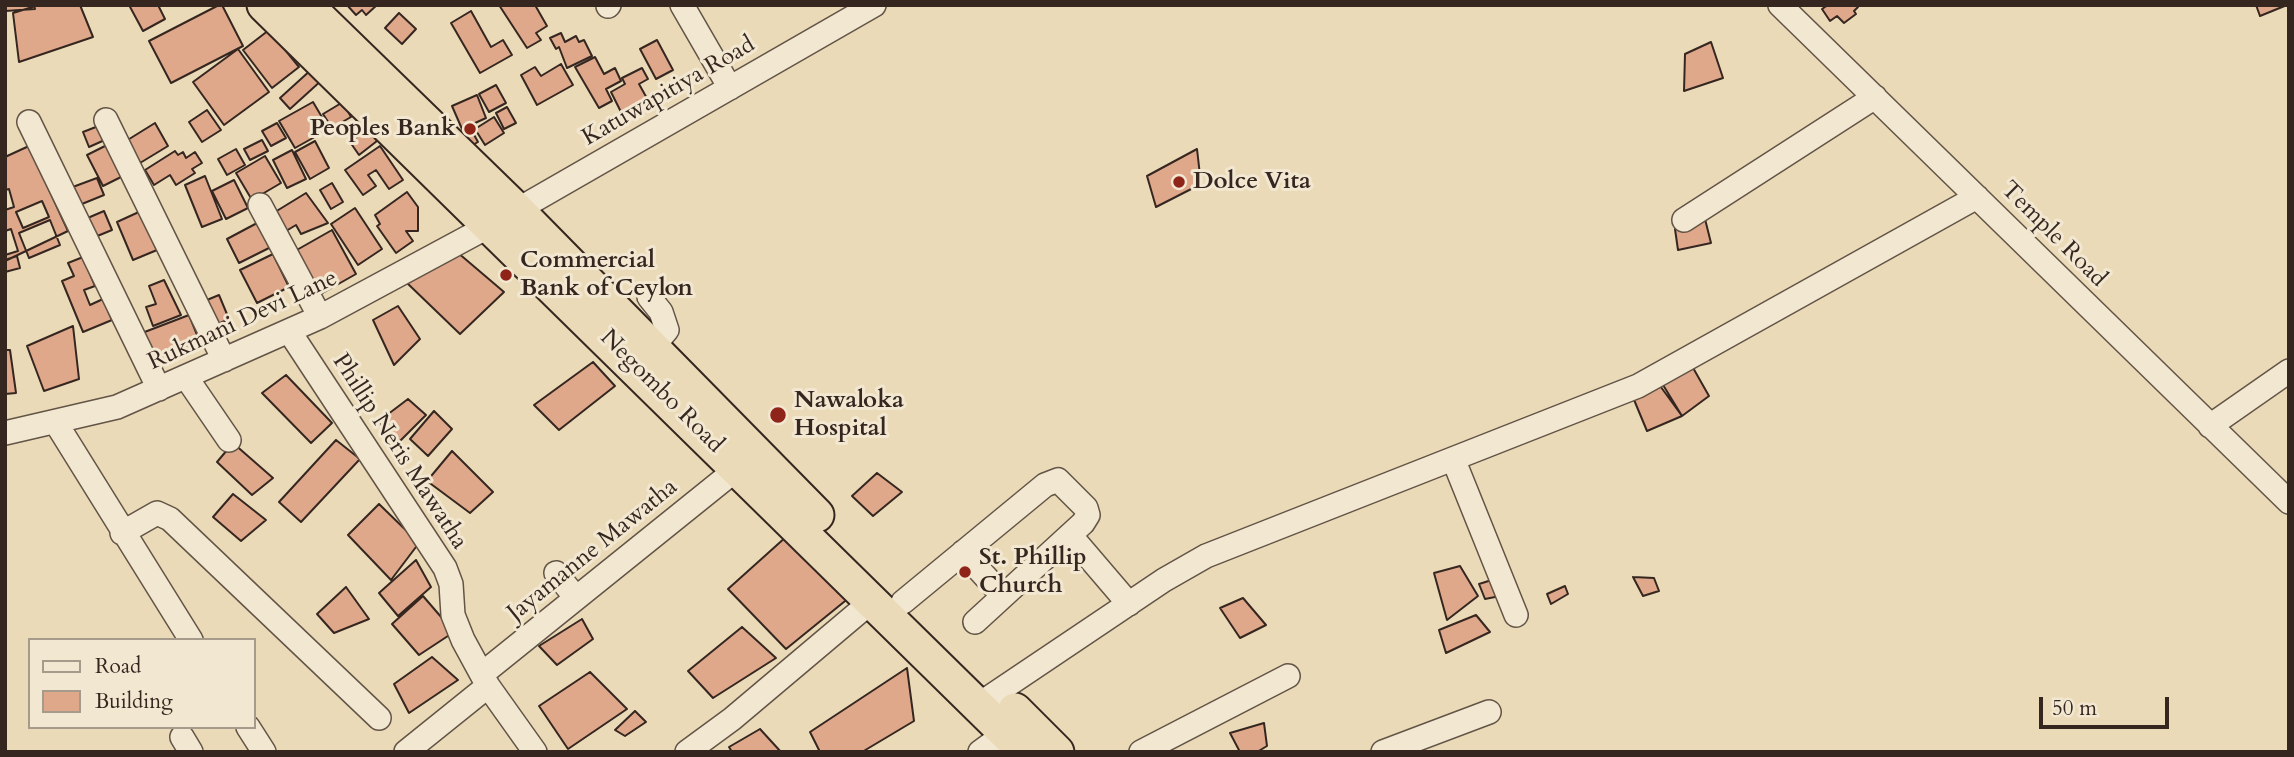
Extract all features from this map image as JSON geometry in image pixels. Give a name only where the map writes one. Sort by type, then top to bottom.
[{"type":"highway","name":"Negombo Road","points":[[264,5],[652,348],[887,601]]},
{"type":"highway","name":"Negombo Road","points":[[309,7],[738,468],[887,601],[987,698],[1057,752]]},
{"type":"highway","name":"Negombo Road","points":[[987,698],[1004,746]]},
{"type":"street","points":[[681,5],[730,88]]},
{"type":"street","name":"Katuwapitiya Road","points":[[504,217],[874,5]]},
{"type":"street","name":"Temple Road","points":[[1780,5],[2289,502]]},
{"type":"street","points":[[1684,220],[1875,97]]},
{"type":"street","points":[[106,120],[224,360]]},
{"type":"street","points":[[29,122],[159,389]]},
{"type":"street","points":[[987,698],[1206,556],[1454,461],[1638,386],[1977,197]]},
{"type":"street","points":[[260,205],[320,317]]},
{"type":"street","name":"Rukmani Devi Lane","points":[[5,433],[117,407],[159,389],[320,317],[504,217]]},
{"type":"street","points":[[649,297],[661,312],[667,330],[652,348]]},
{"type":"street","name":"Phillip Neris Mawatha","points":[[289,331],[445,568],[451,584],[453,615],[485,680],[535,752]]},
{"type":"street","points":[[2210,426],[2289,371]]},
{"type":"street","points":[[186,377],[229,440]]},
{"type":"street","points":[[56,423],[190,638]]},
{"type":"street","points":[[1454,461],[1516,615]]},
{"type":"street","name":"Jayamanne Mawatha","points":[[406,752],[576,598],[738,468]]},
{"type":"street","points":[[687,752],[887,601],[963,552],[1053,480],[1058,480],[1086,508],[1088,515],[1083,523],[975,622]]},
{"type":"street","points":[[122,533],[157,513],[170,519],[379,718]]},
{"type":"street","points":[[1070,535],[1129,604]]},
{"type":"street","points":[[963,552],[1003,596]]},
{"type":"street","points":[[556,573],[576,598]]},
{"type":"street","points":[[1141,752],[1288,676]]},
{"type":"street","points":[[1383,752],[1489,712]]},
{"type":"street","points":[[249,729],[264,752]]},
{"type":"building","points":[[5,5],[34,5],[35,9],[5,11]]},
{"type":"building","points":[[39,5],[80,5],[93,37],[19,62],[13,13]]},
{"type":"building","points":[[129,5],[158,5],[165,19],[143,31]]},
{"type":"building","points":[[222,5],[243,46],[171,83],[149,41]]},
{"type":"building","points":[[347,5],[377,5],[366,15],[362,10],[356,15]]},
{"type":"building","points":[[499,5],[535,5],[547,26],[536,33],[541,40],[527,48]]},
{"type":"building","points":[[1828,5],[1858,7],[1854,11],[1856,14],[1844,23],[1837,16],[1830,21],[1822,9]]},
{"type":"building","points":[[2256,5],[2287,5],[2260,16]]},
{"type":"building","points":[[471,11],[491,47],[503,40],[512,55],[480,73],[451,23]]},
{"type":"building","points":[[399,13],[416,29],[402,44],[385,28]]},
{"type":"building","points":[[269,30],[299,67],[272,88],[243,50]]},
{"type":"building","points":[[561,33],[565,42],[576,36],[579,42],[584,40],[592,56],[567,68],[559,47],[556,49],[550,38]]},
{"type":"building","points":[[657,40],[673,70],[656,79],[640,49]]},
{"type":"building","points":[[1711,42],[1723,78],[1684,91],[1685,54]]},
{"type":"building","points":[[238,49],[269,92],[224,125],[193,82]]},
{"type":"building","points":[[595,57],[604,74],[615,68],[621,81],[606,89],[612,101],[599,108],[575,67]]},
{"type":"building","points":[[561,64],[573,85],[537,105],[521,75],[535,67],[541,76]]},
{"type":"building","points":[[313,68],[323,79],[290,109],[280,98]]},
{"type":"building","points":[[642,68],[648,79],[639,84],[649,102],[623,116],[611,92],[625,84],[622,78]]},
{"type":"building","points":[[496,85],[506,103],[489,112],[479,94]]},
{"type":"building","points":[[477,95],[486,118],[462,129],[452,106]]},
{"type":"building","points":[[313,102],[329,129],[295,148],[279,121]]},
{"type":"building","points":[[343,102],[351,117],[332,128],[323,114]]},
{"type":"building","points":[[507,107],[516,123],[504,129],[496,113]]},
{"type":"building","points":[[207,110],[221,130],[202,142],[189,122]]},
{"type":"building","points":[[494,117],[504,133],[485,145],[475,129]]},
{"type":"building","points":[[155,123],[168,146],[140,163],[126,141]]},
{"type":"building","points":[[277,123],[286,138],[271,146],[262,131]]},
{"type":"building","points":[[101,125],[107,139],[89,147],[83,132]]},
{"type":"building","points":[[368,129],[377,141],[359,155],[350,142]]},
{"type":"building","points":[[472,131],[478,142],[469,147],[463,136]]},
{"type":"building","points":[[262,140],[268,151],[250,160],[244,149]]},
{"type":"building","points":[[315,141],[329,168],[310,179],[295,152]]},
{"type":"building","points":[[107,145],[123,176],[103,186],[87,155]]},
{"type":"building","points":[[29,146],[68,231],[5,261],[5,157]]},
{"type":"building","points":[[380,146],[403,180],[389,189],[376,170],[368,175],[376,186],[363,195],[345,170]]},
{"type":"building","points":[[236,149],[245,165],[227,175],[218,159]]},
{"type":"building","points":[[1197,149],[1201,184],[1156,207],[1147,176]]},
{"type":"building","points":[[292,150],[306,179],[287,188],[273,160]]},
{"type":"building","points":[[175,151],[178,155],[183,152],[186,158],[195,152],[202,163],[192,169],[195,173],[176,185],[170,175],[154,185],[145,170]]},
{"type":"building","points":[[265,156],[281,183],[252,200],[236,173]]},
{"type":"building","points":[[205,176],[222,219],[202,227],[185,185]]},
{"type":"building","points":[[97,178],[104,195],[77,206],[70,188]]},
{"type":"building","points":[[234,180],[248,208],[226,219],[212,191]]},
{"type":"building","points":[[332,183],[343,202],[331,209],[320,190]]},
{"type":"building","points":[[9,189],[14,207],[5,210],[5,190]]},
{"type":"building","points":[[407,192],[418,207],[418,231],[406,231],[413,241],[396,253],[377,226],[380,224],[375,215]]},
{"type":"building","points":[[306,193],[328,223],[301,234],[296,225],[286,231],[275,212]]},
{"type":"building","points":[[42,201],[49,217],[23,228],[16,212]]},
{"type":"building","points":[[355,208],[382,249],[358,265],[331,224]]},
{"type":"building","points":[[104,211],[112,230],[90,239],[83,220]]},
{"type":"building","points":[[141,211],[157,250],[133,260],[117,222]]},
{"type":"building","points":[[1705,219],[1711,243],[1678,250],[1675,229]]},
{"type":"building","points":[[50,220],[60,245],[29,258],[19,233]]},
{"type":"building","points":[[259,222],[271,247],[239,263],[227,239]]},
{"type":"building","points":[[11,229],[18,251],[5,255],[5,231]]},
{"type":"building","points":[[332,230],[356,274],[319,295],[295,251]]},
{"type":"building","points":[[457,252],[504,292],[460,334],[406,282]]},
{"type":"building","points":[[273,254],[289,287],[257,303],[240,270]]},
{"type":"building","points":[[17,256],[20,268],[5,272],[5,260]]},
{"type":"building","points":[[83,257],[95,286],[84,290],[90,305],[103,299],[112,320],[83,332],[62,281],[74,276],[68,263]]},
{"type":"building","points":[[164,280],[181,315],[153,326],[146,307],[156,304],[149,286]]},
{"type":"building","points":[[219,295],[229,319],[218,324],[207,300]]},
{"type":"building","points":[[398,306],[420,339],[394,365],[373,320]]},
{"type":"building","points":[[189,315],[202,347],[154,366],[142,333]]},
{"type":"building","points":[[73,326],[79,379],[44,391],[27,346]]},
{"type":"building","points":[[5,350],[10,350],[16,393],[5,394]]},
{"type":"building","points":[[593,362],[615,386],[559,430],[534,405]]},
{"type":"building","points":[[1692,366],[1709,396],[1682,416],[1660,380]]},
{"type":"building","points":[[286,375],[332,423],[311,443],[262,393]]},
{"type":"building","points":[[1658,383],[1682,416],[1647,431],[1632,395]]},
{"type":"building","points":[[408,399],[426,415],[395,446],[379,421]]},
{"type":"building","points":[[434,411],[452,429],[428,456],[410,439]]},
{"type":"building","points":[[336,440],[360,459],[301,522],[279,502]]},
{"type":"building","points":[[233,443],[273,478],[252,495],[217,462]]},
{"type":"building","points":[[452,451],[493,492],[470,513],[427,481]]},
{"type":"building","points":[[877,473],[902,492],[873,516],[852,496]]},
{"type":"building","points":[[233,494],[266,520],[241,541],[213,517]]},
{"type":"building","points":[[379,504],[419,543],[391,580],[348,535]]},
{"type":"building","points":[[787,536],[850,597],[786,649],[728,589]]},
{"type":"building","points":[[416,560],[431,587],[398,616],[379,593]]},
{"type":"building","points":[[1460,566],[1478,596],[1447,620],[1434,573]]},
{"type":"building","points":[[1633,577],[1654,578],[1659,591],[1643,596]]},
{"type":"building","points":[[1495,579],[1500,596],[1485,599],[1479,584]]},
{"type":"building","points":[[1565,586],[1568,594],[1551,604],[1547,594]]},
{"type":"building","points":[[346,587],[369,619],[334,633],[317,614]]},
{"type":"building","points":[[423,596],[454,632],[419,655],[392,624]]},
{"type":"building","points":[[1243,598],[1266,625],[1240,638],[1220,608]]},
{"type":"building","points":[[1476,615],[1490,632],[1446,653],[1439,630]]},
{"type":"building","points":[[582,619],[593,639],[557,665],[539,646]]},
{"type":"building","points":[[742,627],[776,658],[713,698],[688,671]]},
{"type":"building","points":[[432,657],[458,680],[409,713],[394,684]]},
{"type":"building","points":[[907,668],[914,721],[862,752],[820,752],[810,732]]},
{"type":"building","points":[[590,672],[627,709],[568,749],[539,706]]},
{"type":"building","points":[[635,711],[646,722],[625,736],[615,730]]},
{"type":"building","points":[[1264,723],[1267,746],[1257,752],[1240,752],[1230,733]]},
{"type":"building","points":[[760,729],[781,752],[732,752],[729,747]]},
{"type":"place","name":"Peoples Bank","points":[[470,129]]},
{"type":"place","name":"Dolce Vita","points":[[1179,182]]},
{"type":"place","name":"Commercial Bank of Ceylon","points":[[506,275]]},
{"type":"place","name":"Nawaloka Hospital","points":[[778,415]]},
{"type":"place","name":"St. Phillip Church","points":[[965,572]]}]
